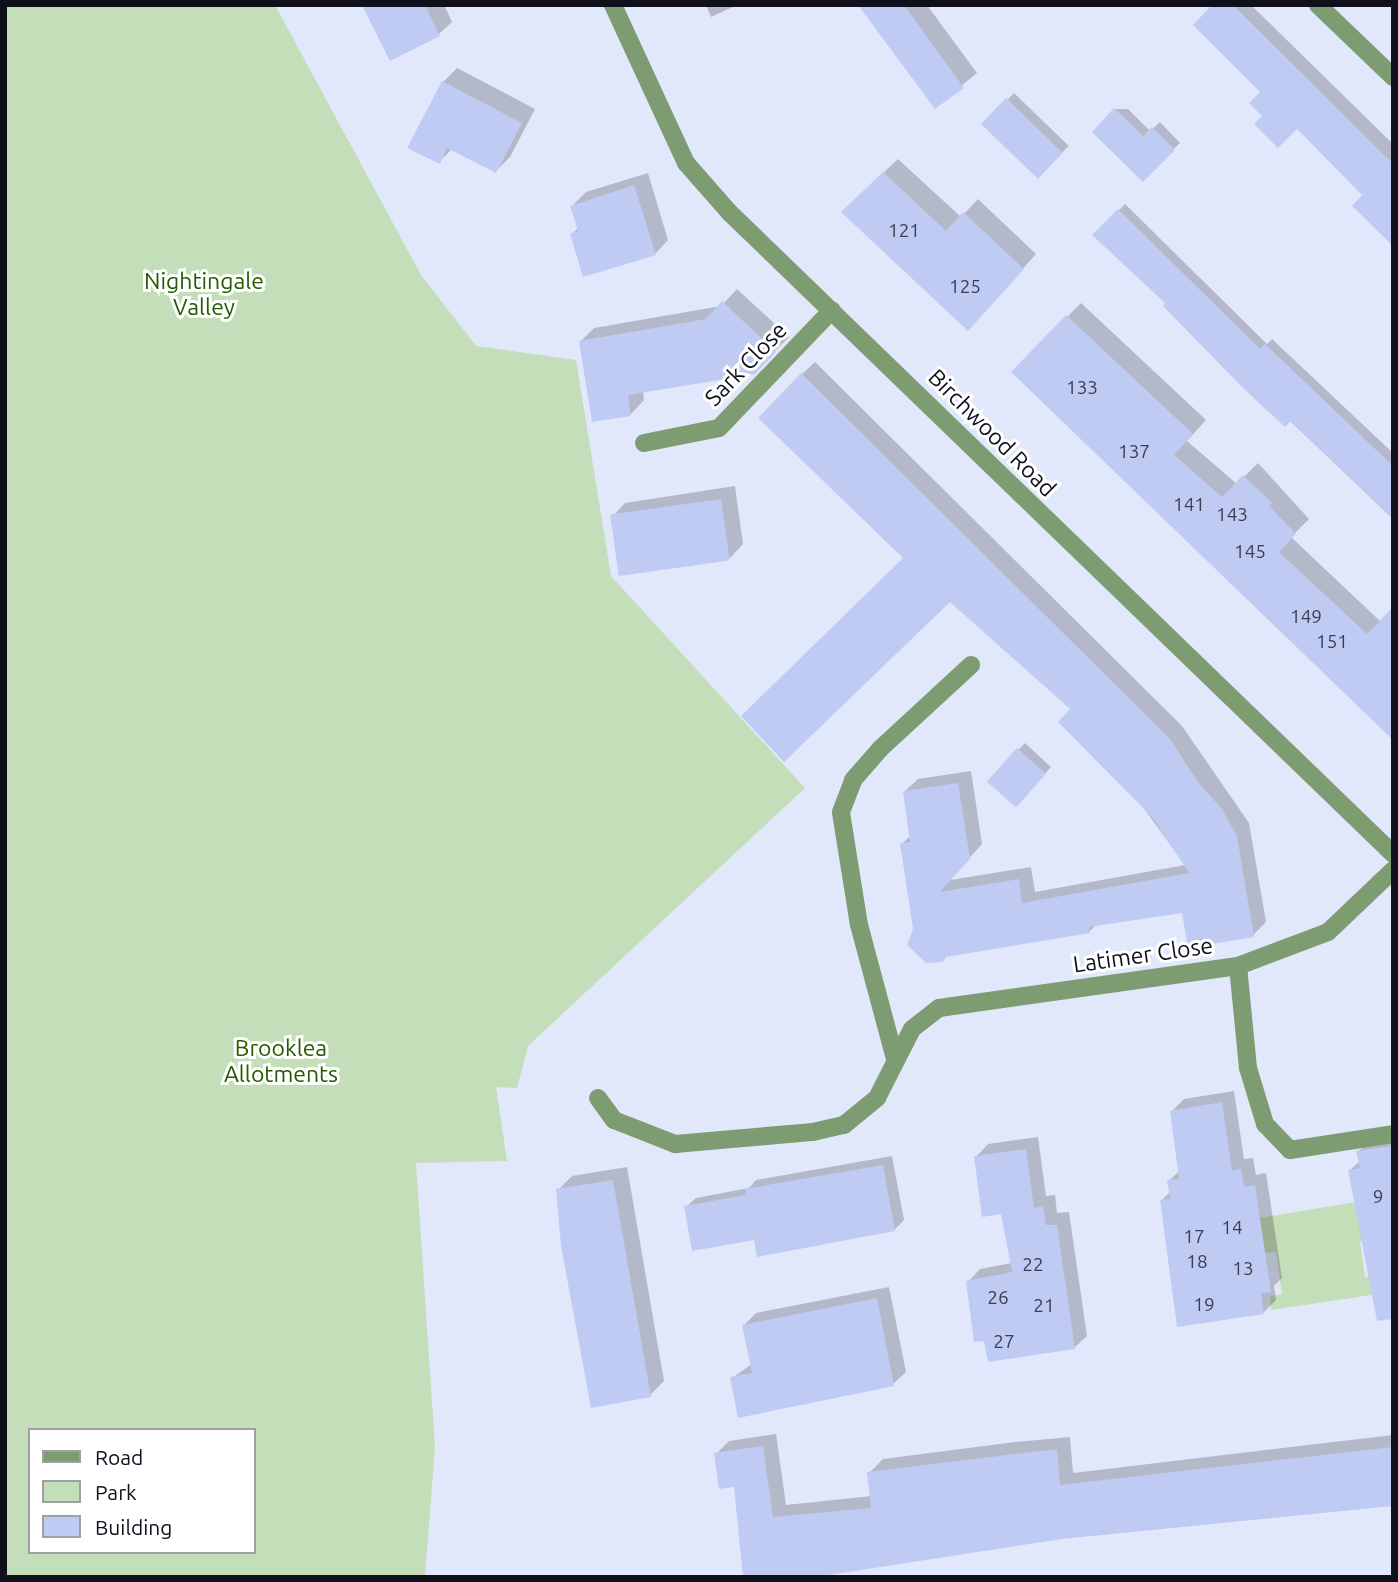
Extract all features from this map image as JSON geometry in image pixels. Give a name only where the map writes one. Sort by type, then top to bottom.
[{"type":"street","name":"Birchwood Road","points":[[613,5],[686,163],[730,213],[1393,854]]},
{"type":"street","points":[[1318,5],[1393,77]]},
{"type":"street","name":"Sark Close","points":[[643,443],[719,428],[832,310]]},
{"type":"street","points":[[895,1059],[859,925],[841,812],[853,780],[880,749],[971,664]]},
{"type":"street","name":"Latimer Close","points":[[598,1097],[614,1120],[674,1144],[813,1132],[844,1125],[877,1098],[912,1029],[939,1008],[1238,966],[1328,932],[1393,870]]},
{"type":"street","points":[[1238,966],[1248,1068],[1265,1124],[1290,1150],[1393,1134]]},
{"type":"green space","points":[[5,5],[275,5],[421,275],[476,346],[576,360],[611,576],[805,788],[528,1046],[517,1088],[496,1087],[507,1161],[416,1163],[435,1447],[425,1577],[5,1577]]},
{"type":"green space","points":[[1362,1201],[1369,1240],[1360,1242],[1365,1277],[1375,1276],[1378,1294],[1271,1310],[1270,1296],[1282,1294],[1276,1252],[1264,1253],[1259,1218]]},
{"type":"building","points":[[362,5],[425,5],[440,36],[390,61]]},
{"type":"building","points":[[858,5],[904,5],[964,88],[935,109]]},
{"type":"building","points":[[1212,5],[1233,5],[1393,164],[1393,246],[1352,206],[1362,195],[1297,129],[1278,148],[1254,124],[1262,116],[1249,103],[1260,92],[1193,25]]},
{"type":"building","points":[[442,81],[522,123],[496,173],[447,148],[440,164],[407,148]]},
{"type":"building","points":[[1006,98],[1063,153],[1038,179],[981,124]]},
{"type":"building","points":[[1114,108],[1143,136],[1152,127],[1175,150],[1143,182],[1092,132]]},
{"type":"building","points":[[883,172],[946,231],[963,212],[1024,269],[968,331],[841,212]]},
{"type":"building","points":[[634,185],[656,255],[583,277],[570,234],[578,231],[570,206]]},
{"type":"building","points":[[1118,209],[1260,349],[1265,344],[1393,466],[1393,519],[1291,421],[1285,427],[1242,387],[1163,306],[1165,303],[1092,235]]},
{"type":"building","points":[[722,301],[776,352],[755,374],[628,395],[631,416],[592,422],[579,341],[706,319]]},
{"type":"building","points":[[1066,315],[1193,434],[1174,455],[1222,497],[1243,475],[1272,503],[1269,506],[1296,534],[1279,552],[1367,634],[1393,607],[1393,740],[1011,372]]},
{"type":"building","points":[[801,373],[1170,739],[1198,782],[1222,809],[1237,836],[1254,937],[1188,948],[1182,913],[1089,927],[1090,933],[946,957],[943,962],[926,963],[907,945],[913,929],[900,843],[910,842],[903,791],[958,783],[970,859],[940,892],[1019,879],[1022,903],[1189,873],[1153,818],[1058,722],[1070,709],[950,602],[784,762],[741,716],[903,558],[758,418]]},
{"type":"building","points":[[721,499],[730,560],[619,576],[610,515]]},
{"type":"building","points":[[1017,748],[1046,774],[1016,808],[987,781]]},
{"type":"building","points":[[1222,1102],[1232,1171],[1241,1169],[1244,1187],[1255,1185],[1271,1292],[1261,1293],[1264,1314],[1177,1327],[1160,1200],[1170,1199],[1167,1180],[1179,1179],[1170,1111]]},
{"type":"building","points":[[1393,1146],[1393,1319],[1377,1321],[1348,1170],[1360,1168],[1356,1151]]},
{"type":"building","points":[[1026,1149],[1034,1208],[1043,1206],[1046,1225],[1057,1225],[1075,1349],[988,1362],[984,1341],[974,1342],[966,1281],[1012,1272],[1001,1214],[982,1217],[974,1156]]},
{"type":"building","points":[[883,1165],[895,1231],[757,1257],[754,1240],[692,1251],[684,1206],[746,1195],[745,1189]]},
{"type":"building","points":[[613,1180],[651,1397],[591,1408],[561,1246],[556,1189]]},
{"type":"building","points":[[877,1298],[894,1386],[738,1418],[730,1377],[752,1373],[742,1325]]},
{"type":"building","points":[[763,1446],[773,1517],[871,1508],[867,1472],[1057,1449],[1060,1485],[1393,1447],[1393,1506],[1062,1539],[816,1577],[743,1577],[734,1487],[719,1489],[714,1453]]},
{"type":"park label","name":"Nightingale Valley","points":[[204,294]]},
{"type":"park label","name":"Brooklea Allotments","points":[[281,1061]]}]
